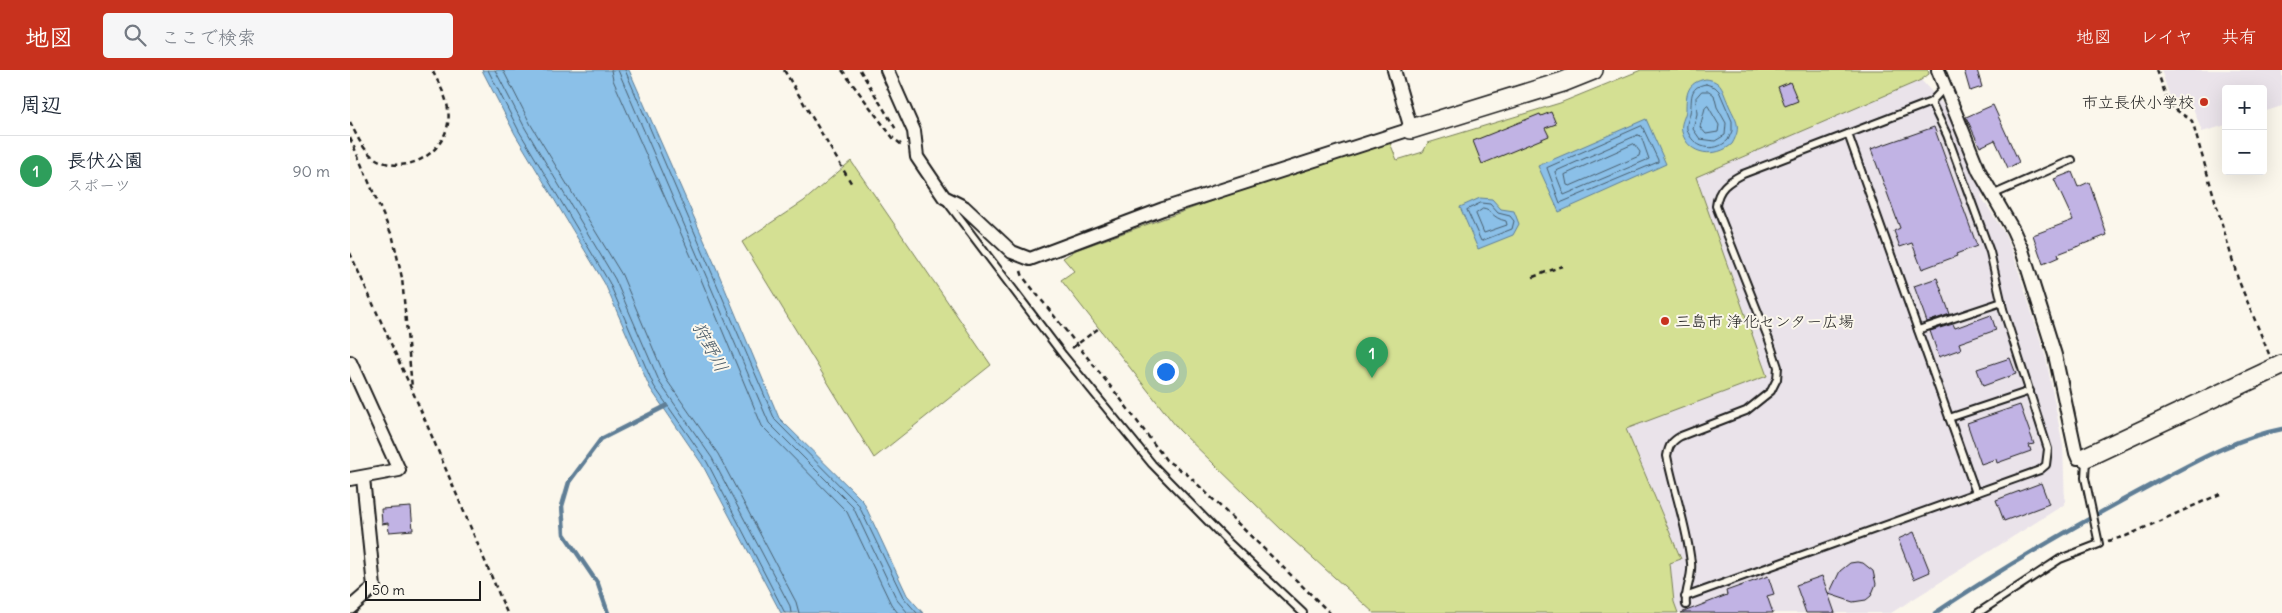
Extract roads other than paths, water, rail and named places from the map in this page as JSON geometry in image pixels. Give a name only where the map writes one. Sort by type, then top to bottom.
[{"type":"street","points":[[887,70],[914,132],[917,157],[944,197],[964,207],[1012,252],[1022,257],[1030,258],[1164,210],[1411,128],[1563,82],[1593,70]]},
{"type":"street","points":[[1394,70],[1411,128]]},
{"type":"street","points":[[1938,70],[1973,158],[2022,250],[2055,355],[2078,458],[2086,458],[2278,366]]},
{"type":"street","points":[[350,362],[399,470],[356,478],[374,587],[350,608]]},
{"type":"lane","points":[[1686,605],[1685,597],[1692,566],[1686,528],[1667,456],[1668,448],[1672,441],[1681,436],[1746,411],[1771,391],[1777,379],[1778,367],[1769,340],[1716,206],[1722,187],[1743,174],[1931,102],[1945,87]]},
{"type":"lane","points":[[1685,597],[2040,470],[2046,465],[2048,449],[2002,302],[1990,252],[1947,134],[1931,102]]},
{"type":"lane","points":[[1848,134],[1976,493]]},
{"type":"lane","points":[[1992,196],[2072,160]]},
{"type":"lane","points":[[944,197],[1063,355],[1152,464],[1229,543],[1304,613]]},
{"type":"lane","points":[[1918,330],[2002,302]]},
{"type":"lane","points":[[1949,418],[2030,390]]},
{"type":"lane","points":[[1978,613],[2060,559],[2099,544],[2085,478],[2086,458]]},
{"type":"water","name":"狩野川","points":[[482,70],[629,70],[715,265],[779,418],[863,501],[907,595],[923,613],[781,613],[702,464],[650,388],[605,284],[515,134]]},
{"type":"water","points":[[1706,79],[1715,82],[1721,87],[1737,123],[1737,132],[1732,144],[1711,153],[1697,150],[1690,146],[1682,132],[1687,94],[1691,86]]},
{"type":"water","points":[[1646,119],[1666,164],[1559,212],[1538,166]]},
{"type":"water","points":[[1480,198],[1492,199],[1501,209],[1514,211],[1519,224],[1513,235],[1478,249],[1460,207]]},
{"type":"waterway","points":[[608,613],[598,584],[564,534],[562,506],[569,482],[601,439],[666,406]]},
{"type":"waterway","points":[[1935,613],[2040,547],[2181,469],[2230,445],[2282,429]]},
{"type":"place","name":"市立長伏小学校","points":[[2204,102]]},
{"type":"place","name":"三島市 浄化センター広場","points":[[1665,321]]},
{"type":"place","name":"長伏公園","points":[[1372,378]]}]
